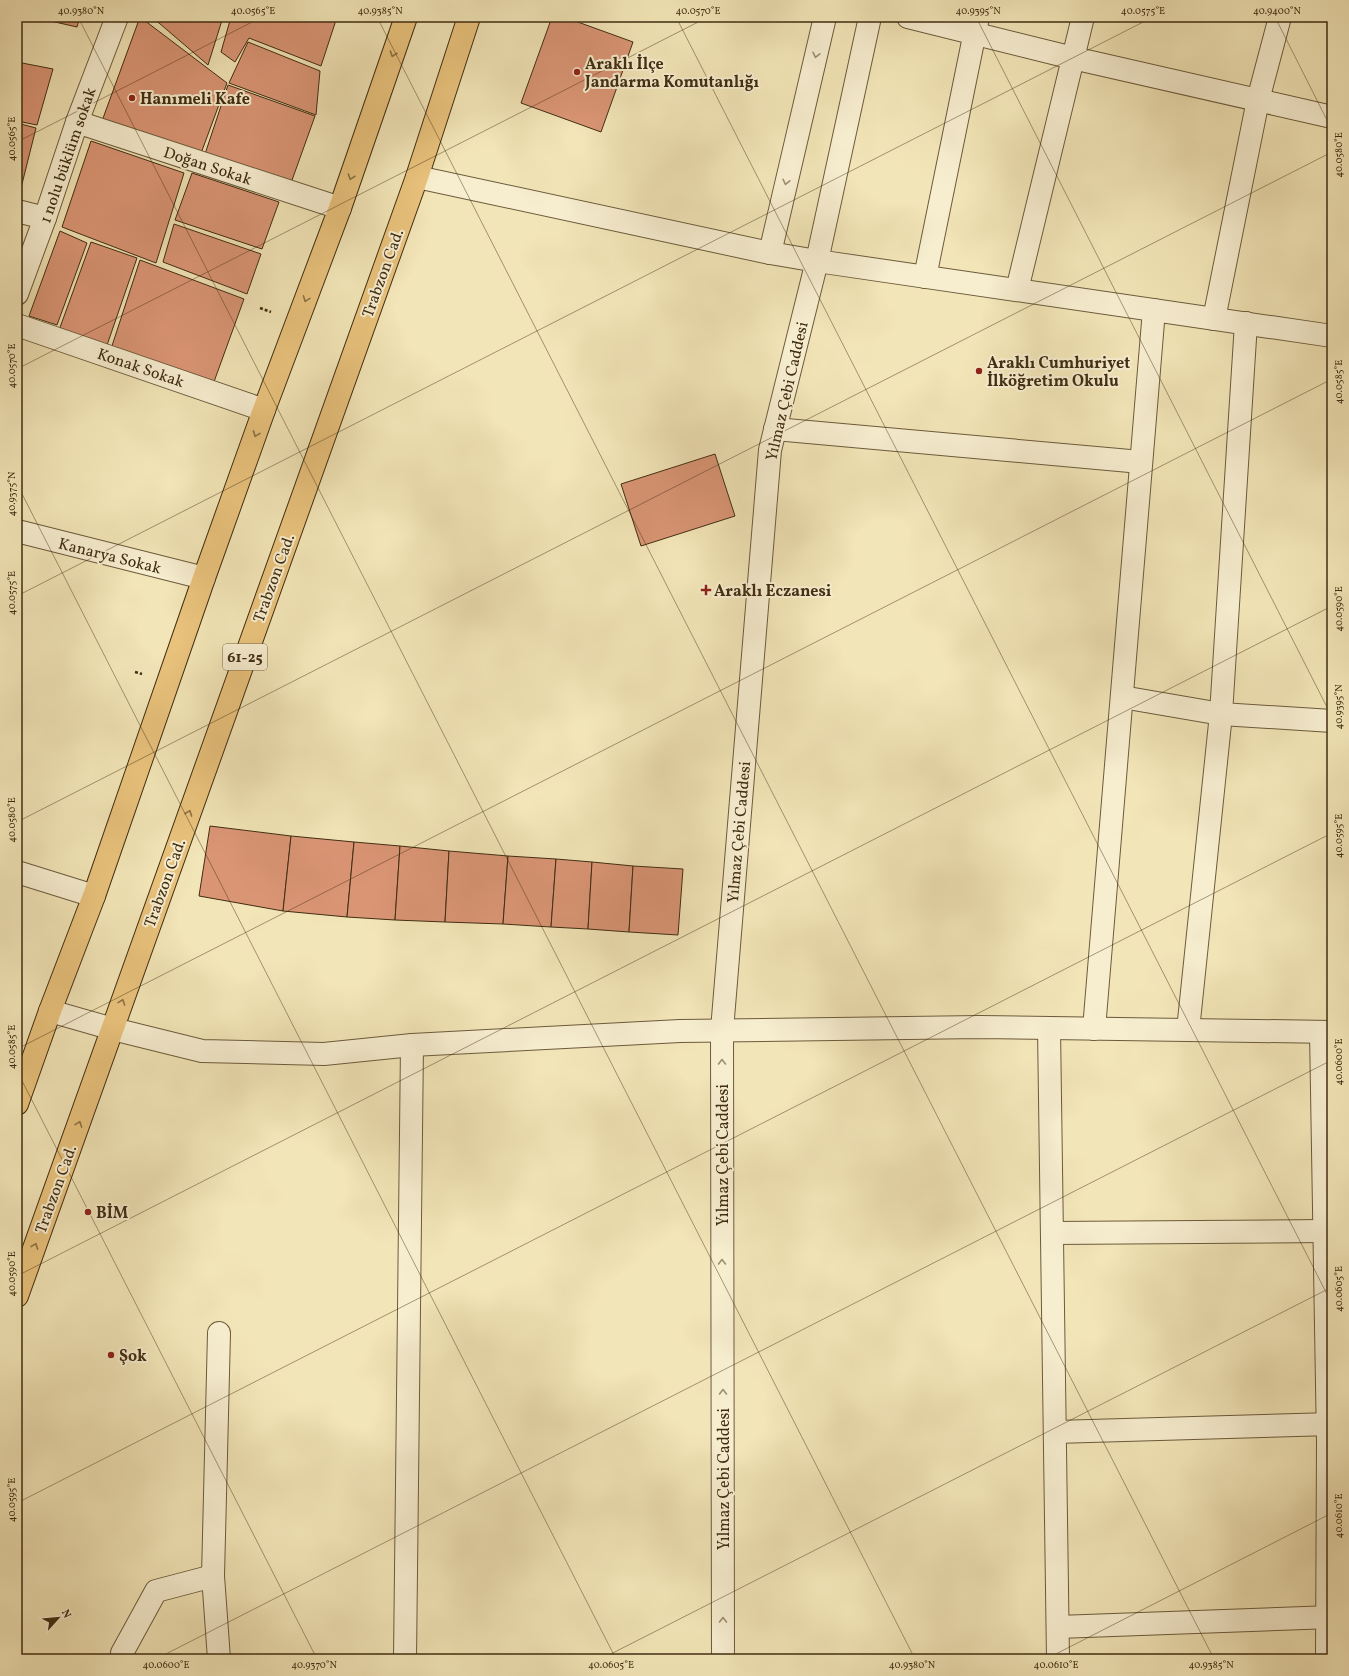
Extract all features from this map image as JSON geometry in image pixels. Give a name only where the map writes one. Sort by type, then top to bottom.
[{"type":"main road","points":[[17,1104],[50,1011],[94,896],[204,578],[264,410],[340,208],[406,17]]},
{"type":"main road","name":"Trabzon Cad.","points":[[17,1296],[417,176],[469,17]]},
{"type":"street","name":"1 nolu büklüm sokak","points":[[17,294],[45,218],[77,122],[117,17]]},
{"type":"street","points":[[770,253],[825,17]]},
{"type":"street","name":"Yılmaz Çebi Caddesi","points":[[723,1659],[722,1030],[770,450],[817,262],[870,17]]},
{"type":"street","points":[[908,17],[976,25],[1073,58],[1332,117]]},
{"type":"street","points":[[1016,290],[1083,17]]},
{"type":"street","points":[[1214,319],[1258,100],[1280,17]]},
{"type":"street","points":[[925,277],[976,25]]},
{"type":"street","name":"Doğan Sokak","points":[[77,122],[340,208]]},
{"type":"street","points":[[417,176],[817,262],[1332,336]]},
{"type":"street","points":[[17,211],[45,218]]},
{"type":"street","points":[[1094,1029],[1154,310]]},
{"type":"street","points":[[1188,1030],[1221,714],[1246,323]]},
{"type":"street","name":"Konak Sokak","points":[[17,325],[264,410]]},
{"type":"street","points":[[775,429],[1141,462]]},
{"type":"street","name":"Kanarya Sokak","points":[[17,531],[204,578]]},
{"type":"street","points":[[1122,697],[1221,714],[1332,721]]},
{"type":"street","points":[[17,872],[94,896]]},
{"type":"street","points":[[50,1011],[113,1029],[202,1051],[324,1054],[412,1045],[722,1030],[980,1027],[1327,1032],[1325,1231],[1330,1424],[1330,1617],[1327,1659]]},
{"type":"street","points":[[1049,1028],[1058,1659]]},
{"type":"street","points":[[404,1659],[412,1045]]},
{"type":"street","points":[[1052,1233],[1325,1231]]},
{"type":"street","points":[[219,1333],[213,1576],[219,1659]]},
{"type":"street","points":[[1055,1432],[1330,1424]]},
{"type":"street","points":[[121,1659],[122,1654],[156,1591],[213,1576]]},
{"type":"street","points":[[1058,1627],[1330,1617]]},
{"type":"building","points":[[33,17],[80,17],[77,27]]},
{"type":"building","points":[[140,17],[227,83],[200,156],[102,121]]},
{"type":"building","points":[[152,17],[223,17],[208,65]]},
{"type":"building","points":[[231,17],[337,17],[321,66],[249,38],[235,62],[221,52]]},
{"type":"building","name":"Araklı İlçe Jandarma Komutanlığı","points":[[552,17],[564,17],[633,42],[601,132],[521,103]]},
{"type":"building","points":[[248,42],[320,71],[316,115],[229,83]]},
{"type":"building","points":[[17,62],[53,69],[37,125],[17,121]]},
{"type":"building","points":[[228,85],[315,116],[291,183],[204,157]]},
{"type":"building","points":[[17,123],[36,128],[21,188],[17,187]]},
{"type":"building","points":[[91,141],[184,173],[156,263],[62,227]]},
{"type":"building","points":[[192,173],[279,202],[262,249],[175,220]]},
{"type":"building","points":[[174,224],[261,254],[247,294],[163,262]]},
{"type":"building","points":[[60,231],[87,243],[57,325],[29,316]]},
{"type":"building","points":[[91,242],[137,258],[105,351],[58,333]]},
{"type":"building","points":[[140,260],[244,299],[211,390],[110,352]]},
{"type":"building","points":[[715,454],[735,516],[641,546],[621,484]]},
{"type":"building","points":[[210,826],[291,836],[283,911],[199,896]]},
{"type":"building","points":[[291,836],[354,842],[347,917],[283,911]]},
{"type":"building","points":[[354,842],[400,846],[395,920],[347,917]]},
{"type":"building","points":[[400,846],[449,851],[445,922],[395,920]]},
{"type":"building","points":[[449,851],[508,856],[503,924],[445,922]]},
{"type":"building","points":[[508,856],[556,859],[551,927],[503,924]]},
{"type":"building","points":[[556,859],[592,862],[588,929],[551,927]]},
{"type":"building","points":[[592,862],[633,866],[629,932],[588,929]]},
{"type":"building","points":[[633,866],[683,869],[678,935],[629,932]]},
{"type":"place","name":"Araklı İlçe Jandarma Komutanlığı","points":[[577,72]]},
{"type":"place","name":"Hanımeli Kafe","points":[[132,98]]},
{"type":"place","name":"Araklı Cumhuriyet İlköğretim Okulu","points":[[979,371]]},
{"type":"place","name":"Araklı Eczanesi","points":[[706,590]]},
{"type":"place","name":"BİM","points":[[88,1212]]},
{"type":"place","name":"Şok","points":[[111,1355]]}]
